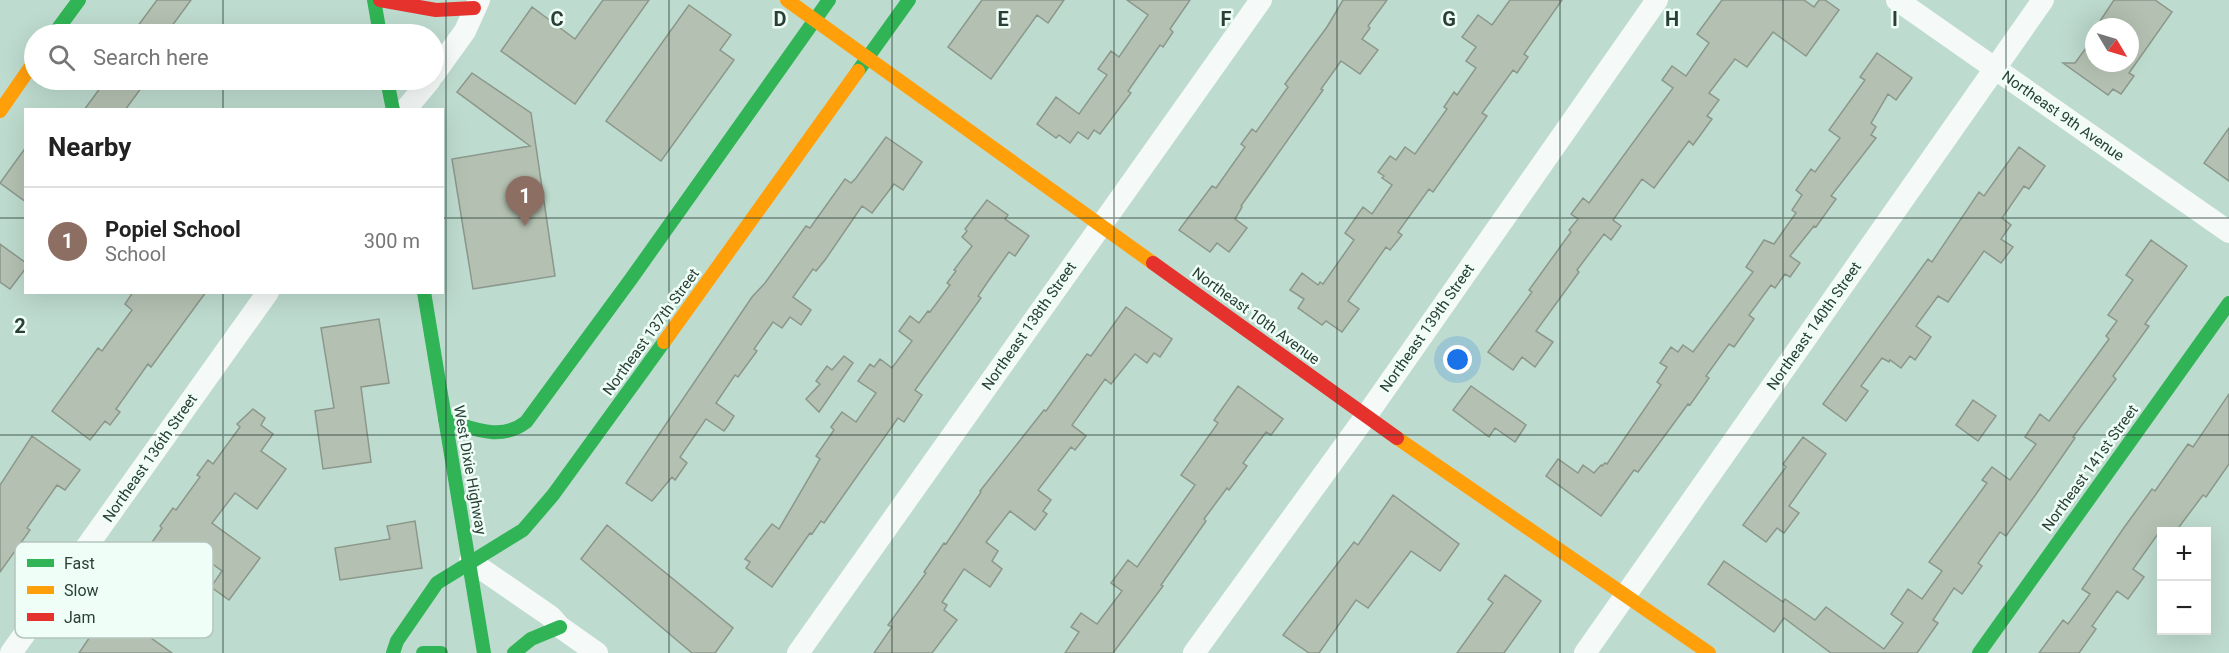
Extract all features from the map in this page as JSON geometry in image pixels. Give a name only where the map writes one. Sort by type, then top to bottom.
[{"type":"street","points":[[61,24],[79,0]]},
{"type":"street","points":[[374,0],[378,24]]},
{"type":"street","points":[[380,0],[436,10],[476,4]]},
{"type":"street","name":"Northeast 10th Avenue","points":[[787,0],[1366,416],[1708,653]]},
{"type":"street","points":[[445,420],[502,434],[511,432],[526,422],[631,279],[829,0]]},
{"type":"street","name":"Northeast 137th Street","points":[[393,653],[397,641],[437,583],[523,530],[553,495],[909,0]]},
{"type":"street","name":"Northeast 138th Street","points":[[798,653],[1261,0]]},
{"type":"street","name":"Northeast 139th Street","points":[[1194,653],[1366,416],[1657,0]]},
{"type":"street","name":"Northeast 9th Avenue","points":[[1897,0],[2229,232]]},
{"type":"street","name":"Northeast 140th Street","points":[[1585,653],[2043,0]]},
{"type":"street","points":[[444,60],[465,31],[476,4]]},
{"type":"street","points":[[0,111],[24,76]]},
{"type":"street","points":[[389,90],[393,108]]},
{"type":"street","points":[[407,108],[422,90]]},
{"type":"street","name":"Northeast 136th Street","points":[[90,542],[267,294]]},
{"type":"street","name":"West Dixie Highway","points":[[423,294],[484,653]]},
{"type":"street","name":"Northeast 141st Street","points":[[1979,653],[2229,303]]},
{"type":"street","points":[[470,561],[550,616],[560,627],[597,653]]},
{"type":"street","points":[[514,653],[531,639],[560,627]]},
{"type":"street","name":"Northeast 136th Street","points":[[11,653],[22,638]]},
{"type":"street","points":[[423,653],[441,653]]},
{"type":"building","points":[[157,0],[191,0],[173,24],[139,24]]},
{"type":"building","points":[[603,0],[649,0],[575,104],[501,51],[532,7],[575,39]]},
{"type":"building","points":[[982,0],[1064,0],[1048,23],[1037,15],[991,79],[948,47]]},
{"type":"building","points":[[1127,0],[1190,0],[1170,29],[1173,32],[1163,47],[1160,45],[1128,91],[1131,93],[1100,134],[1094,130],[1088,139],[1078,132],[1070,143],[1059,135],[1056,138],[1037,124],[1056,97],[1079,114],[1107,75],[1098,69],[1111,51],[1119,57],[1148,15]]},
{"type":"building","points":[[1343,0],[1387,0],[1368,26],[1370,28],[1362,39],[1378,50],[1360,74],[1341,61],[1241,206],[1235,219],[1247,228],[1229,252],[1217,243],[1210,252],[1179,230],[1212,186],[1216,188],[1245,147],[1241,144],[1252,129],[1256,132],[1288,87],[1285,84],[1327,27]]},
{"type":"building","points":[[1510,0],[1562,0],[1524,54],[1528,57],[1517,73],[1513,70],[1482,113],[1487,116],[1433,192],[1429,189],[1398,232],[1402,235],[1390,250],[1386,247],[1348,301],[1359,309],[1342,332],[1326,321],[1322,325],[1298,308],[1304,299],[1290,290],[1302,273],[1318,285],[1320,282],[1323,284],[1354,240],[1345,233],[1363,207],[1372,214],[1392,185],[1378,172],[1390,156],[1396,160],[1405,147],[1415,154],[1447,109],[1444,107],[1454,92],[1457,95],[1476,68],[1466,61],[1476,47],[1462,37],[1478,15],[1492,25]]},
{"type":"building","points":[[1722,0],[1804,0],[1814,7],[1819,0],[1825,0],[1839,10],[1806,56],[1773,32],[1747,67],[1735,59],[1709,93],[1719,100],[1707,116],[1712,119],[1693,145],[1689,141],[1654,188],[1642,179],[1613,220],[1621,226],[1611,240],[1604,234],[1536,331],[1553,342],[1535,367],[1522,357],[1513,370],[1488,352],[1532,292],[1529,290],[1571,232],[1569,230],[1578,219],[1571,214],[1583,198],[1589,203],[1673,88],[1662,80],[1672,66],[1686,76],[1709,43],[1697,34]]},
{"type":"building","points":[[2114,0],[2155,0],[2172,12],[2139,59],[2139,18],[2102,18]]},
{"type":"building","points":[[689,5],[731,35],[720,50],[734,60],[661,161],[606,121]]},
{"type":"building","points":[[2085,49],[2085,72],[2130,72],[2134,76],[2121,94],[2113,89],[2108,95],[2063,63],[2075,63]]},
{"type":"building","points":[[1877,53],[1912,78],[1896,100],[1888,94],[1871,123],[1876,127],[1871,135],[1876,138],[1831,196],[1836,199],[1816,227],[1814,226],[1790,256],[1800,263],[1790,277],[1785,274],[1775,288],[1771,285],[1749,315],[1754,319],[1734,347],[1729,344],[1706,376],[1709,378],[1690,405],[1688,404],[1638,472],[1634,470],[1601,516],[1546,476],[1558,459],[1578,473],[1583,465],[1594,473],[1601,465],[1607,464],[1661,385],[1657,382],[1667,367],[1660,363],[1671,347],[1678,352],[1683,345],[1693,352],[1753,272],[1746,267],[1764,240],[1774,244],[1796,213],[1792,210],[1802,195],[1796,190],[1811,169],[1815,172],[1840,138],[1829,130],[1865,80],[1860,77]]},
{"type":"building","points":[[472,73],[531,113],[555,276],[473,289],[452,159],[530,146],[457,92]]},
{"type":"building","points":[[99,90],[140,90],[126,108],[85,108]]},
{"type":"building","points":[[2229,128],[2229,181],[2204,163]]},
{"type":"building","points":[[886,137],[922,162],[903,190],[894,184],[872,213],[862,206],[825,260],[816,271],[813,269],[793,297],[811,310],[801,325],[790,317],[782,328],[773,322],[754,349],[757,351],[738,377],[735,375],[716,403],[734,416],[724,431],[706,419],[680,457],[687,463],[675,480],[672,477],[652,501],[626,483],[752,297],[765,283],[806,226],[810,228],[845,179],[851,183],[856,178]]},
{"type":"building","points":[[2019,147],[2045,166],[2029,189],[2024,186],[2002,218],[2011,225],[2001,239],[2013,247],[2001,263],[1984,251],[1948,302],[1938,296],[1916,326],[1931,337],[1915,360],[1910,356],[1901,368],[1890,360],[1889,362],[1882,358],[1861,386],[1868,391],[1846,421],[1823,404],[1928,259],[1932,262],[1979,192],[1984,196]]},
{"type":"building","points":[[24,150],[24,201],[0,183]]},
{"type":"building","points":[[987,200],[1008,215],[1005,219],[1029,236],[1015,256],[1009,252],[978,296],[981,298],[915,390],[922,395],[904,422],[898,418],[824,523],[821,521],[812,534],[810,533],[772,587],[746,568],[750,562],[745,559],[772,524],[779,529],[820,459],[816,456],[834,430],[831,427],[842,412],[856,422],[876,393],[858,381],[870,364],[874,367],[880,359],[892,368],[912,341],[899,331],[910,316],[919,323],[950,285],[947,283],[956,271],[954,270],[972,246],[962,237],[967,231],[965,229]]},
{"type":"building","points":[[2151,240],[2187,266],[2145,324],[2149,326],[2113,376],[2116,379],[2073,437],[2075,438],[2006,536],[2000,532],[1978,563],[1982,566],[1962,594],[1954,588],[1933,620],[1938,623],[1917,653],[1831,653],[1784,618],[1774,632],[1708,584],[1724,561],[1783,602],[1785,599],[1815,620],[1826,607],[1884,649],[1903,623],[1891,614],[1908,589],[1922,599],[1942,571],[1929,562],[1987,483],[1982,480],[1992,467],[2010,480],[2036,444],[2025,437],[2040,414],[2049,421],[2109,339],[2106,336],[2117,321],[2108,315],[2133,280],[2126,275]]},
{"type":"building","points":[[0,244],[24,262],[24,271],[10,289],[0,282]]},
{"type":"building","points":[[132,294],[205,294],[151,367],[148,364],[116,409],[120,412],[110,425],[105,421],[90,440],[52,411],[98,348],[102,351],[132,310],[125,304]]},
{"type":"building","points":[[1126,307],[1172,339],[1160,357],[1154,353],[1147,363],[1135,354],[1111,384],[1105,379],[1072,425],[1086,436],[1075,450],[1071,447],[1038,490],[1051,500],[1043,511],[1047,514],[1035,530],[1010,511],[986,542],[998,551],[992,561],[1002,569],[990,587],[964,569],[942,602],[947,605],[944,610],[957,620],[932,653],[874,653],[892,627],[888,625],[926,573],[924,572],[944,543],[946,544],[980,491],[1044,410],[1046,411],[1087,354],[1091,356]]},
{"type":"building","points":[[379,319],[389,383],[361,387],[371,462],[323,469],[315,411],[334,408],[321,328]]},
{"type":"building","points":[[844,356],[853,363],[819,412],[806,399],[820,384],[816,381],[827,366],[832,370]]},
{"type":"building","points":[[1238,386],[1283,419],[1271,435],[1266,432],[1243,463],[1247,466],[1204,519],[1206,521],[1161,585],[1163,586],[1113,653],[1065,653],[1079,632],[1071,627],[1081,613],[1097,624],[1122,591],[1111,583],[1128,560],[1137,567],[1195,485],[1181,475],[1218,423],[1214,420]]},
{"type":"building","points":[[1471,386],[1526,425],[1515,442],[1495,428],[1489,437],[1453,410]]},
{"type":"building","points":[[2229,394],[2229,464],[2206,497],[2203,495],[2179,527],[2157,527],[2157,535],[2133,569],[2144,577],[2128,599],[2117,591],[2092,626],[2096,629],[2079,653],[2039,653],[2063,620],[2068,624],[2090,594],[2082,589],[2152,489],[2155,491],[2188,444],[2193,447]]},
{"type":"building","points":[[1973,400],[1996,416],[1978,441],[1956,425]]},
{"type":"building","points":[[253,409],[265,418],[261,425],[273,434],[261,451],[286,469],[257,509],[235,493],[212,523],[260,558],[229,600],[213,588],[213,584],[222,571],[213,564],[213,542],[152,542],[173,508],[176,510],[200,477],[197,475],[208,460],[213,464],[240,427],[237,424]]},
{"type":"building","points":[[32,436],[80,470],[65,490],[57,485],[27,528],[30,530],[21,542],[15,542],[15,551],[0,572],[0,485]]},
{"type":"building","points":[[1803,437],[1826,454],[1789,506],[1799,513],[1784,533],[1777,528],[1766,542],[1743,525],[1786,467],[1783,464]]},
{"type":"building","points":[[1393,495],[1459,544],[1440,571],[1411,551],[1368,608],[1356,600],[1319,653],[1309,653],[1283,635],[1354,542],[1358,545]]},
{"type":"building","points":[[415,521],[422,568],[340,580],[335,548],[390,539],[387,526]]},
{"type":"building","points":[[607,525],[733,628],[715,653],[692,653],[581,559]]},
{"type":"building","points":[[1505,575],[1541,601],[1504,653],[1457,653],[1493,603],[1488,599]]},
{"type":"building","points":[[89,638],[151,638],[172,653],[79,653]]},
{"type":"traffic: fast","points":[[61,24],[79,0]]},
{"type":"traffic: fast","points":[[374,0],[378,24]]},
{"type":"traffic: fast","points":[[445,420],[486,432],[506,431],[526,422],[631,279],[829,0]]},
{"type":"traffic: fast","points":[[858,71],[909,0]]},
{"type":"traffic: fast","points":[[389,90],[393,108]]},
{"type":"traffic: fast","points":[[424,294],[484,653]]},
{"type":"traffic: fast","points":[[1979,653],[2229,303]]},
{"type":"traffic: fast","points":[[393,653],[397,641],[437,583],[523,530],[553,495],[664,342]]},
{"type":"traffic: fast","points":[[514,653],[531,639],[560,627]]},
{"type":"traffic: fast","points":[[423,653],[441,653]]},
{"type":"traffic: slow","points":[[787,0],[1153,263]]},
{"type":"traffic: slow","points":[[664,342],[858,71]]},
{"type":"traffic: slow","points":[[0,111],[24,76]]},
{"type":"traffic: slow","points":[[1397,438],[1709,653]]},
{"type":"traffic: jam","points":[[380,0],[436,10],[474,8]]},
{"type":"traffic: jam","points":[[1153,263],[1397,438]]},
{"type":"place","name":"Popiel School","points":[[525,226]]}]
